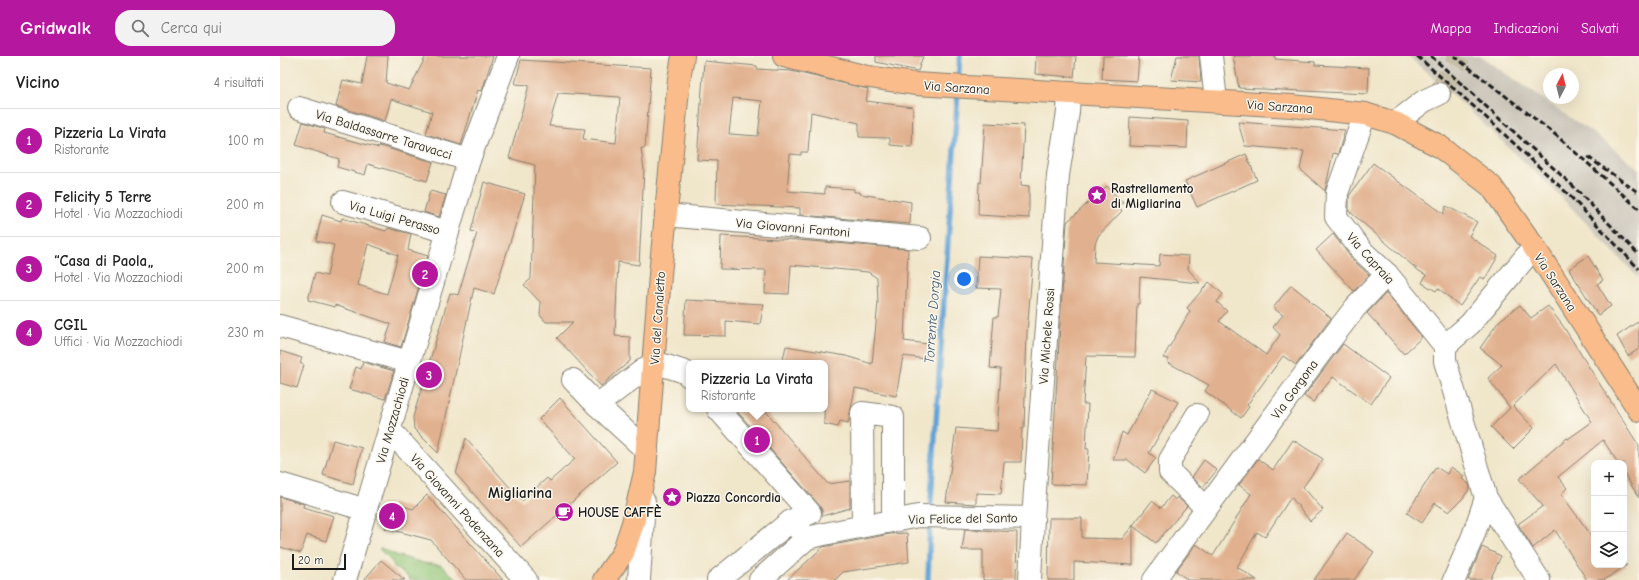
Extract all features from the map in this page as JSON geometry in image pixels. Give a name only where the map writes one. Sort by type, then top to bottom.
[{"type":"main road","name":"Via del Canaletto","points":[[646,462],[666,215],[679,78],[683,56]]},
{"type":"main road","name":"Via Sarzana","points":[[784,56],[863,76],[932,85],[1292,106],[1365,114],[1395,123],[1439,146],[1491,186],[1534,247],[1639,410]]},
{"type":"main road","points":[[604,580],[623,553],[633,524],[646,462]]},
{"type":"street","name":"Via Mozzachiodi","points":[[345,580],[469,160],[508,56]]},
{"type":"street","points":[[1212,56],[1216,101]]},
{"type":"street","name":"Via Michele Rossi","points":[[1030,580],[1033,518],[1058,175],[1068,112],[1069,93]]},
{"type":"street","points":[[1395,123],[1424,101],[1439,94]]},
{"type":"street","name":"Via Baldassarre Taravacci","points":[[298,108],[469,160]]},
{"type":"street","name":"Via Capraia","points":[[1365,114],[1337,193],[1336,217],[1362,251],[1387,274],[1445,346]]},
{"type":"street","name":"Via Luigi Perasso","points":[[343,202],[448,232]]},
{"type":"street","name":"Via Giovanni Fantoni","points":[[666,215],[920,238]]},
{"type":"street","points":[[1534,247],[1470,324],[1445,346],[1445,360],[1486,498],[1539,580]]},
{"type":"street","name":"Via Gorgona","points":[[1154,580],[1326,345],[1355,308],[1387,274]]},
{"type":"street","points":[[280,326],[409,362]]},
{"type":"street","points":[[597,405],[654,362],[686,373]]},
{"type":"street","points":[[573,380],[597,405],[646,462]]},
{"type":"street","points":[[718,580],[791,521],[810,513],[721,412]]},
{"type":"street","name":"Via Felice del Santo","points":[[863,526],[862,413],[893,417],[893,520]]},
{"type":"street","points":[[1198,415],[1170,460],[1170,472],[1206,508]]},
{"type":"street","name":"Via Giovanni Podenzana","points":[[390,430],[526,580]]},
{"type":"street","name":"Via del Canaletto","points":[[639,580],[646,462]]},
{"type":"street","points":[[280,484],[366,510]]},
{"type":"street","points":[[1454,580],[1473,536],[1486,498]]},
{"type":"street","name":"Via Felice del Santo","points":[[807,538],[918,516],[1033,518]]},
{"type":"street","points":[[762,579],[807,538],[791,521]]},
{"type":"shaded area","points":[[1408,56],[1480,56],[1543,99],[1543,104],[1550,104],[1600,138],[1639,169],[1639,278],[1561,197],[1454,96]]},
{"type":"green space","points":[[381,548],[396,555],[423,563],[441,565],[458,580],[409,580],[410,578],[395,568],[392,562],[379,549]]},
{"type":"building","points":[[367,56],[388,56],[386,83],[409,90],[426,56],[493,56],[482,91],[478,90],[461,145],[426,134],[432,112],[391,99],[385,121],[336,106],[343,80],[362,84]]},
{"type":"building","points":[[876,56],[923,56],[918,71],[876,62]]},
{"type":"building","points":[[1036,56],[1076,56],[1074,77],[1035,74]]},
{"type":"building","points":[[1103,56],[1139,56],[1137,81],[1102,79]]},
{"type":"building","points":[[1177,56],[1199,56],[1201,82],[1171,80]]},
{"type":"building","points":[[1233,56],[1275,56],[1275,59],[1315,62],[1315,65],[1369,68],[1368,94],[1239,88]]},
{"type":"building","points":[[521,60],[651,68],[645,148],[641,148],[644,170],[639,265],[618,262],[615,336],[630,337],[630,361],[601,386],[557,338],[573,322],[546,322],[540,315],[541,303],[524,285],[531,279],[535,165],[509,158],[529,85],[515,84]],"holes":[[[558,93],[620,97],[616,143],[583,139],[585,129],[549,126]]]},
{"type":"building","points":[[704,61],[757,66],[757,69],[791,71],[868,89],[866,101],[913,107],[912,147],[890,145],[890,138],[859,137],[859,123],[811,112],[808,152],[801,152],[801,155],[790,154],[787,191],[825,194],[825,187],[854,189],[854,192],[860,192],[860,194],[911,202],[910,224],[800,215],[800,208],[716,204],[717,161],[697,160]],"holes":[[[733,98],[762,101],[758,136],[729,134]]]},
{"type":"building","points":[[1130,117],[1188,121],[1187,148],[1129,146]]},
{"type":"building","points":[[303,122],[325,129],[324,133],[379,148],[380,146],[433,162],[427,181],[368,164],[365,175],[337,167],[339,159],[296,145]]},
{"type":"building","points":[[1238,122],[1345,130],[1338,154],[1333,153],[1325,191],[1300,169],[1304,151],[1245,146]]},
{"type":"building","points":[[985,123],[1024,125],[1021,185],[1029,186],[1029,218],[978,215],[979,182],[981,183]]},
{"type":"building","points":[[1246,154],[1257,180],[1197,207],[1185,181]]},
{"type":"building","points":[[1373,163],[1443,214],[1446,206],[1477,222],[1469,236],[1498,256],[1485,279],[1480,277],[1460,306],[1438,288],[1436,291],[1422,283],[1426,275],[1419,271],[1349,211],[1349,196]]},
{"type":"building","points":[[484,182],[525,194],[494,294],[474,288],[438,453],[414,429],[413,417],[450,293],[458,295],[477,233],[471,231]]},
{"type":"building","points":[[1107,186],[1123,203],[1118,206],[1122,211],[1098,236],[1095,244],[1094,262],[1159,266],[1160,254],[1189,256],[1188,269],[1200,283],[1140,277],[1139,304],[1137,304],[1135,357],[1086,356],[1083,404],[1088,404],[1086,449],[1089,449],[1087,485],[1051,484],[1067,222]]},
{"type":"building","points":[[430,191],[446,195],[439,217],[424,212]]},
{"type":"building","points":[[322,215],[341,221],[342,218],[386,231],[388,228],[411,234],[408,250],[428,256],[401,347],[385,342],[391,324],[335,305],[335,307],[308,300],[315,273],[327,276],[334,245],[316,241]],"holes":[[[368,244],[398,255],[387,294],[358,285]]]},
{"type":"building","points":[[1333,234],[1352,259],[1369,275],[1354,291],[1316,250]]},
{"type":"building","points":[[721,236],[798,240],[908,249],[904,341],[928,344],[926,359],[903,356],[896,396],[855,388],[848,423],[840,421],[838,427],[824,424],[824,412],[828,412],[828,360],[783,360],[786,346],[846,356],[872,364],[878,303],[877,278],[868,272],[791,265],[789,294],[765,293],[766,270],[720,269]]},
{"type":"building","points":[[978,256],[1033,259],[1027,333],[1024,428],[1022,428],[1021,462],[1004,462],[1001,494],[976,493],[976,504],[946,502],[956,428],[997,431],[1001,369],[990,368],[994,317],[998,317],[1001,289],[976,288]]},
{"type":"building","points":[[1588,256],[1603,280],[1597,284],[1611,306],[1598,315],[1569,269]]},
{"type":"building","points":[[1209,282],[1223,294],[1217,302],[1227,311],[1219,321],[1266,355],[1280,335],[1273,327],[1283,315],[1273,308],[1291,285],[1331,318],[1296,365],[1283,356],[1247,405],[1249,407],[1241,418],[1205,391],[1209,385],[1167,362],[1169,359],[1163,358],[1190,311],[1187,308]]},
{"type":"building","points":[[1386,293],[1422,337],[1404,354],[1367,313]]},
{"type":"building","points":[[686,300],[764,304],[760,324],[726,321],[726,336],[684,335]]},
{"type":"building","points":[[1520,305],[1531,318],[1548,306],[1563,326],[1639,446],[1639,498],[1627,478],[1627,460],[1616,460],[1603,440],[1558,477],[1567,488],[1561,494],[1591,535],[1591,568],[1622,568],[1604,580],[1587,580],[1555,530],[1533,548],[1518,524],[1543,506],[1519,479],[1567,438],[1568,439],[1592,422],[1556,364],[1513,406],[1534,428],[1513,449],[1491,427],[1510,408],[1488,378],[1502,365],[1480,348],[1499,321]]},
{"type":"building","points":[[1639,321],[1639,349],[1628,356],[1617,336]]},
{"type":"building","points":[[1343,344],[1389,378],[1371,404],[1333,377],[1313,402],[1304,396]]},
{"type":"building","points":[[280,351],[302,358],[300,363],[304,365],[297,388],[280,383]]},
{"type":"building","points":[[363,362],[394,371],[385,399],[349,389],[356,367],[361,369]]},
{"type":"building","points":[[1152,389],[1178,402],[1149,453],[1156,458],[1145,473],[1128,460],[1113,460],[1122,432],[1127,435]]},
{"type":"building","points":[[560,398],[617,462],[521,547],[456,474],[466,438],[522,501],[547,478],[550,481],[575,459],[539,419]]},
{"type":"building","points":[[738,412],[767,412],[828,484],[850,481],[850,508],[822,516],[822,510]]},
{"type":"building","points":[[333,440],[362,448],[353,484],[323,475]]},
{"type":"building","points":[[1293,440],[1323,459],[1303,487],[1323,510],[1310,521],[1291,497],[1265,537],[1257,532],[1237,567],[1257,580],[1188,580],[1176,571],[1196,544],[1213,556],[1251,494],[1239,485],[1258,459],[1273,470]]},
{"type":"building","points":[[1204,460],[1217,470],[1203,487],[1192,477]]},
{"type":"building","points":[[1436,467],[1447,474],[1451,467],[1464,476],[1462,479],[1469,484],[1470,488],[1463,498],[1449,512],[1435,503],[1422,523],[1407,513]]},
{"type":"building","points":[[427,495],[503,580],[466,580],[431,540],[385,528],[393,503],[413,509]]},
{"type":"building","points":[[1171,496],[1176,500],[1177,497],[1187,506],[1156,543],[1133,526],[1133,565],[1074,562],[1074,580],[1048,580],[1049,518],[1082,518],[1082,538],[1122,539],[1152,501],[1161,508]]},
{"type":"building","points":[[280,497],[304,504],[303,507],[334,516],[326,541],[307,535],[301,553],[280,547]]},
{"type":"building","points":[[965,529],[1017,532],[1016,580],[983,580],[983,550],[962,550]]},
{"type":"building","points":[[907,533],[909,562],[843,572],[835,580],[787,580],[823,547],[890,534]]},
{"type":"building","points":[[1347,533],[1374,552],[1354,580],[1314,580]]},
{"type":"building","points":[[1482,547],[1501,556],[1490,580],[1468,580]]},
{"type":"building","points":[[381,560],[405,580],[364,580]]},
{"type":"waterway","name":"Torrente Dorgia","points":[[958,82],[960,56]]},
{"type":"waterway","name":"Torrente Dorgia","points":[[930,513],[958,90]]},
{"type":"waterway","name":"Torrente Dorgia","points":[[928,580],[930,521]]},
{"type":"tunnel","points":[[1439,94],[1460,56]]},
{"type":"railway","points":[[1417,56],[1489,120],[1568,194],[1639,269]]},
{"type":"railway","points":[[1431,56],[1573,186],[1639,255]]},
{"type":"railway","points":[[1454,56],[1557,136],[1639,209]]},
{"type":"railway","points":[[1588,157],[1639,193]]},
{"type":"place","name":"Rastrellamento di Migliarina","points":[[1097,195]]},
{"type":"place","name":"Felicity 5 Terre","points":[[425,274]]},
{"type":"place","name":"“Casa di Paola„","points":[[429,375]]},
{"type":"place","name":"Pizzeria La Virata","points":[[757,440]]},
{"type":"place","name":"Piazza Concordia","points":[[672,497]]},
{"type":"place","name":"HOUSE CAFFÈ","points":[[564,512]]},
{"type":"place","name":"CGIL","points":[[392,516]]},
{"type":"district","name":"Migliarina","points":[[520,493]]}]
